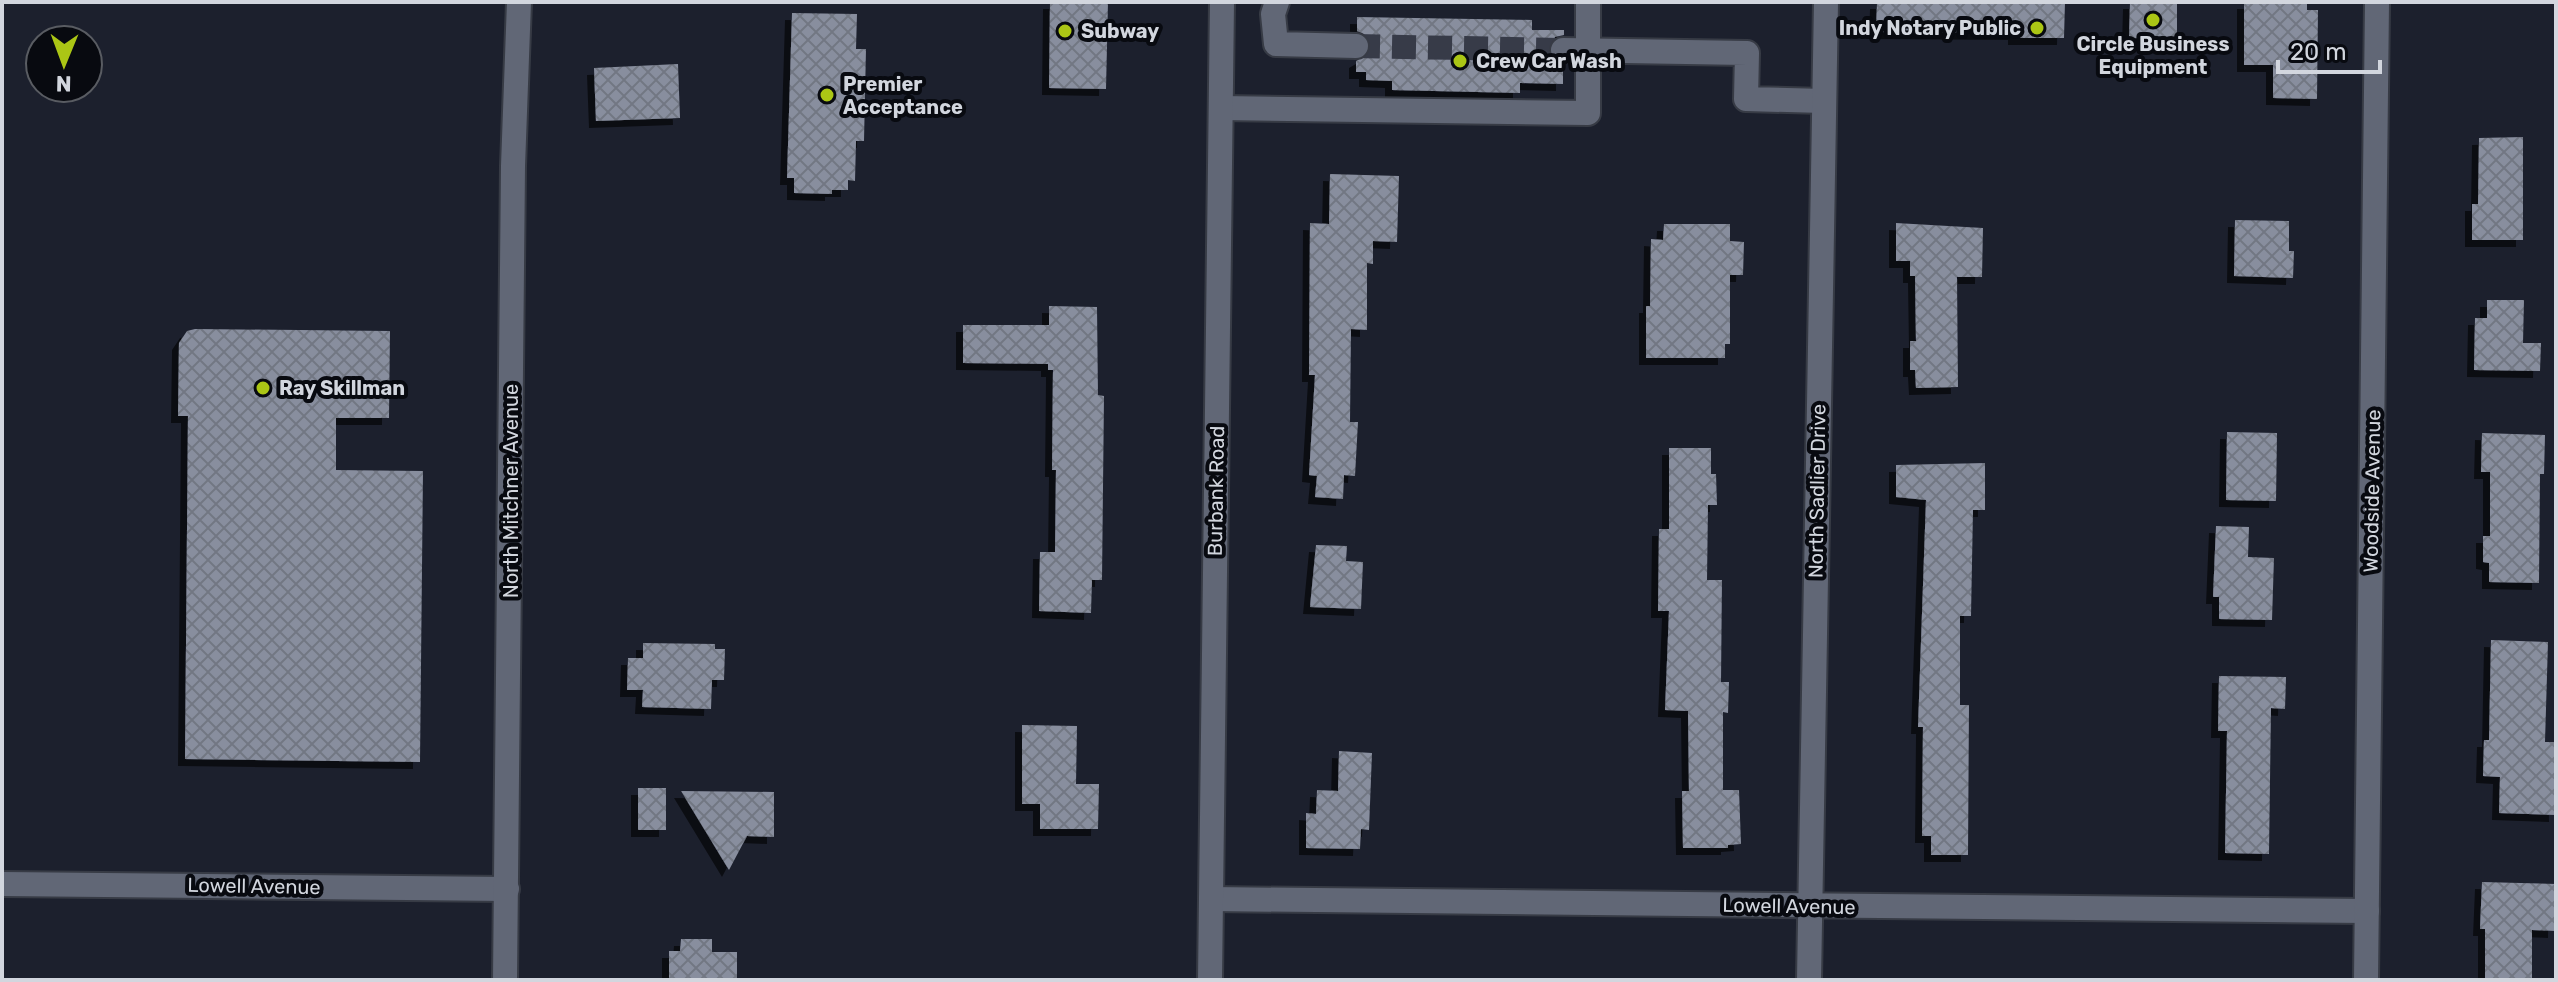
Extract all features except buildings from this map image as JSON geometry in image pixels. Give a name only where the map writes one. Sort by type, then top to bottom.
[{"type":"street","name":"North Mitchner Avenue","points":[[505,980],[513,179],[519,2]]},
{"type":"street","name":"Burbank Road","points":[[1210,980],[1222,2]]},
{"type":"street","points":[[1277,2],[1273,14],[1276,44],[1356,46]]},
{"type":"street","points":[[1221,108],[1588,113],[1588,2]]},
{"type":"street","name":"North Sadlier Drive","points":[[1809,980],[1826,2]]},
{"type":"street","name":"Woodside Avenue","points":[[2366,980],[2377,2]]},
{"type":"street","points":[[1563,50],[1747,53],[1746,99],[1824,101]]},
{"type":"street","name":"Lowell Avenue","points":[[2,884],[507,889]]},
{"type":"street","name":"Lowell Avenue","points":[[1211,899],[2367,911]]},
{"type":"tunnel","points":[[1356,46],[1563,50]]},
{"type":"place","name":"Circle Business Equipment","points":[[2153,20]]},
{"type":"place","name":"Indy Notary Public","points":[[2037,28]]},
{"type":"place","name":"Subway","points":[[1065,31]]},
{"type":"place","name":"Crew Car Wash","points":[[1460,61]]},
{"type":"place","name":"Premier Acceptance","points":[[827,95]]},
{"type":"place","name":"Ray Skillman","points":[[263,388]]}]
